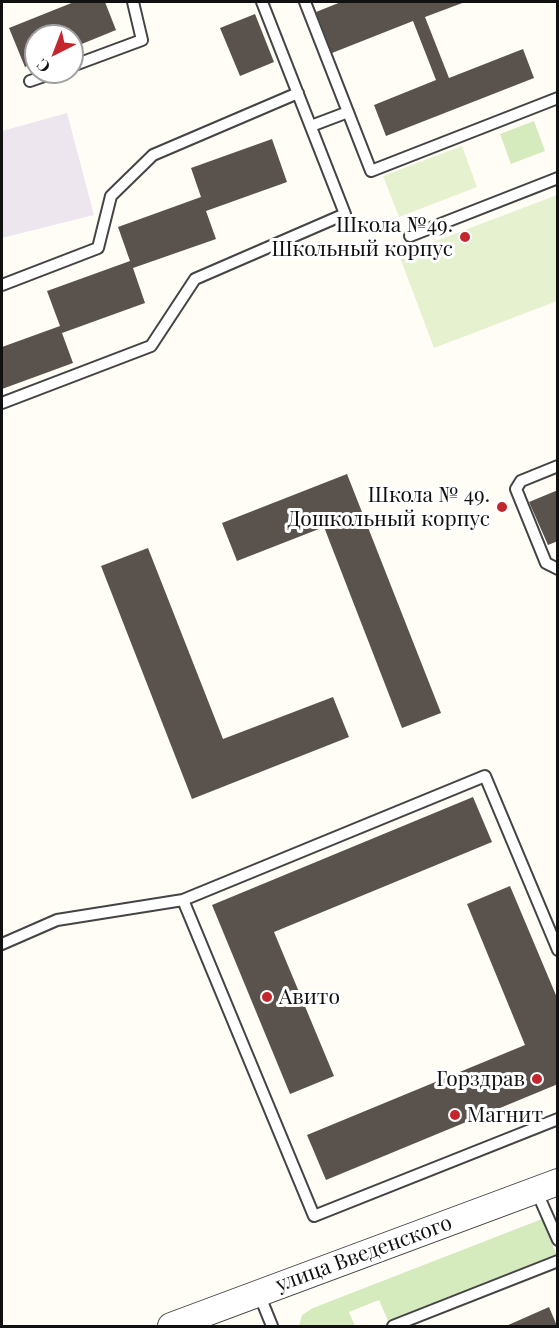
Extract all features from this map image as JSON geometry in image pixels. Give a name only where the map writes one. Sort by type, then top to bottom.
[{"type":"street","name":"улица Введенского","points":[[171,1326],[547,1186]]},
{"type":"lane","points":[[84,62],[142,40],[133,2]]},
{"type":"lane","points":[[2,403],[151,346],[195,279],[345,214],[262,2]]},
{"type":"lane","points":[[305,2],[371,171],[558,98]]},
{"type":"lane","points":[[2,285],[98,248],[111,196],[153,155],[298,93]]},
{"type":"lane","points":[[311,126],[348,112]]},
{"type":"lane","points":[[410,236],[558,178]]},
{"type":"lane","points":[[558,466],[521,481],[516,489],[546,563],[558,569]]},
{"type":"lane","points":[[2,944],[57,920],[183,900],[485,776],[558,950]]},
{"type":"lane","points":[[183,900],[314,1216],[558,1119]]},
{"type":"lane","points":[[547,1186],[558,1240]]},
{"type":"lane","points":[[393,1326],[558,1261]]},
{"type":"lane","points":[[258,1293],[272,1326]]},
{"type":"shaded area","points":[[67,113],[94,215],[2,238],[2,131]]},
{"type":"green space","points":[[534,121],[545,151],[511,164],[500,134]]},
{"type":"green space","points":[[462,146],[477,187],[399,217],[383,176]]},
{"type":"green space","points":[[557,195],[557,301],[434,348],[399,255]]},
{"type":"green space","points":[[542,1219],[557,1256],[389,1323],[379,1300],[349,1312],[355,1326],[299,1326],[302,1315],[313,1308]]},
{"type":"building","points":[[74,2],[105,2],[116,30],[84,43],[84,24],[24,24],[24,65],[9,28]]},
{"type":"building","points":[[341,2],[465,2],[425,17],[449,78],[523,49],[534,78],[386,136],[374,105],[436,80],[413,21],[332,53],[316,12]]},
{"type":"building","points":[[255,14],[274,62],[240,76],[220,28]]},
{"type":"building","points":[[272,139],[287,182],[206,211],[216,239],[133,268],[145,303],[62,333],[73,363],[2,389],[2,347],[60,326],[47,291],[130,261],[118,227],[201,197],[191,168]]},
{"type":"building","points":[[347,474],[441,713],[402,728],[324,527],[237,561],[222,523]]},
{"type":"building","points":[[558,490],[558,541],[548,545],[529,502]]},
{"type":"building","points":[[148,548],[223,739],[333,697],[349,737],[192,799],[101,566]]},
{"type":"building","points":[[473,797],[492,842],[274,932],[334,1076],[290,1094],[212,905]]},
{"type":"building","points":[[510,886],[558,1000],[558,1084],[326,1180],[307,1135],[525,1045],[467,904]]},
{"type":"building","points":[[549,1307],[557,1326],[506,1326]]},
{"type":"place","name":"Школа №49. Школьный корпус","points":[[465,237]]},
{"type":"place","name":"Школа № 49. Дошкольный корпус","points":[[502,507]]},
{"type":"place","name":"Авито","points":[[267,997]]},
{"type":"place","name":"Горздрав","points":[[537,1079]]},
{"type":"place","name":"Магнит","points":[[455,1115]]}]
